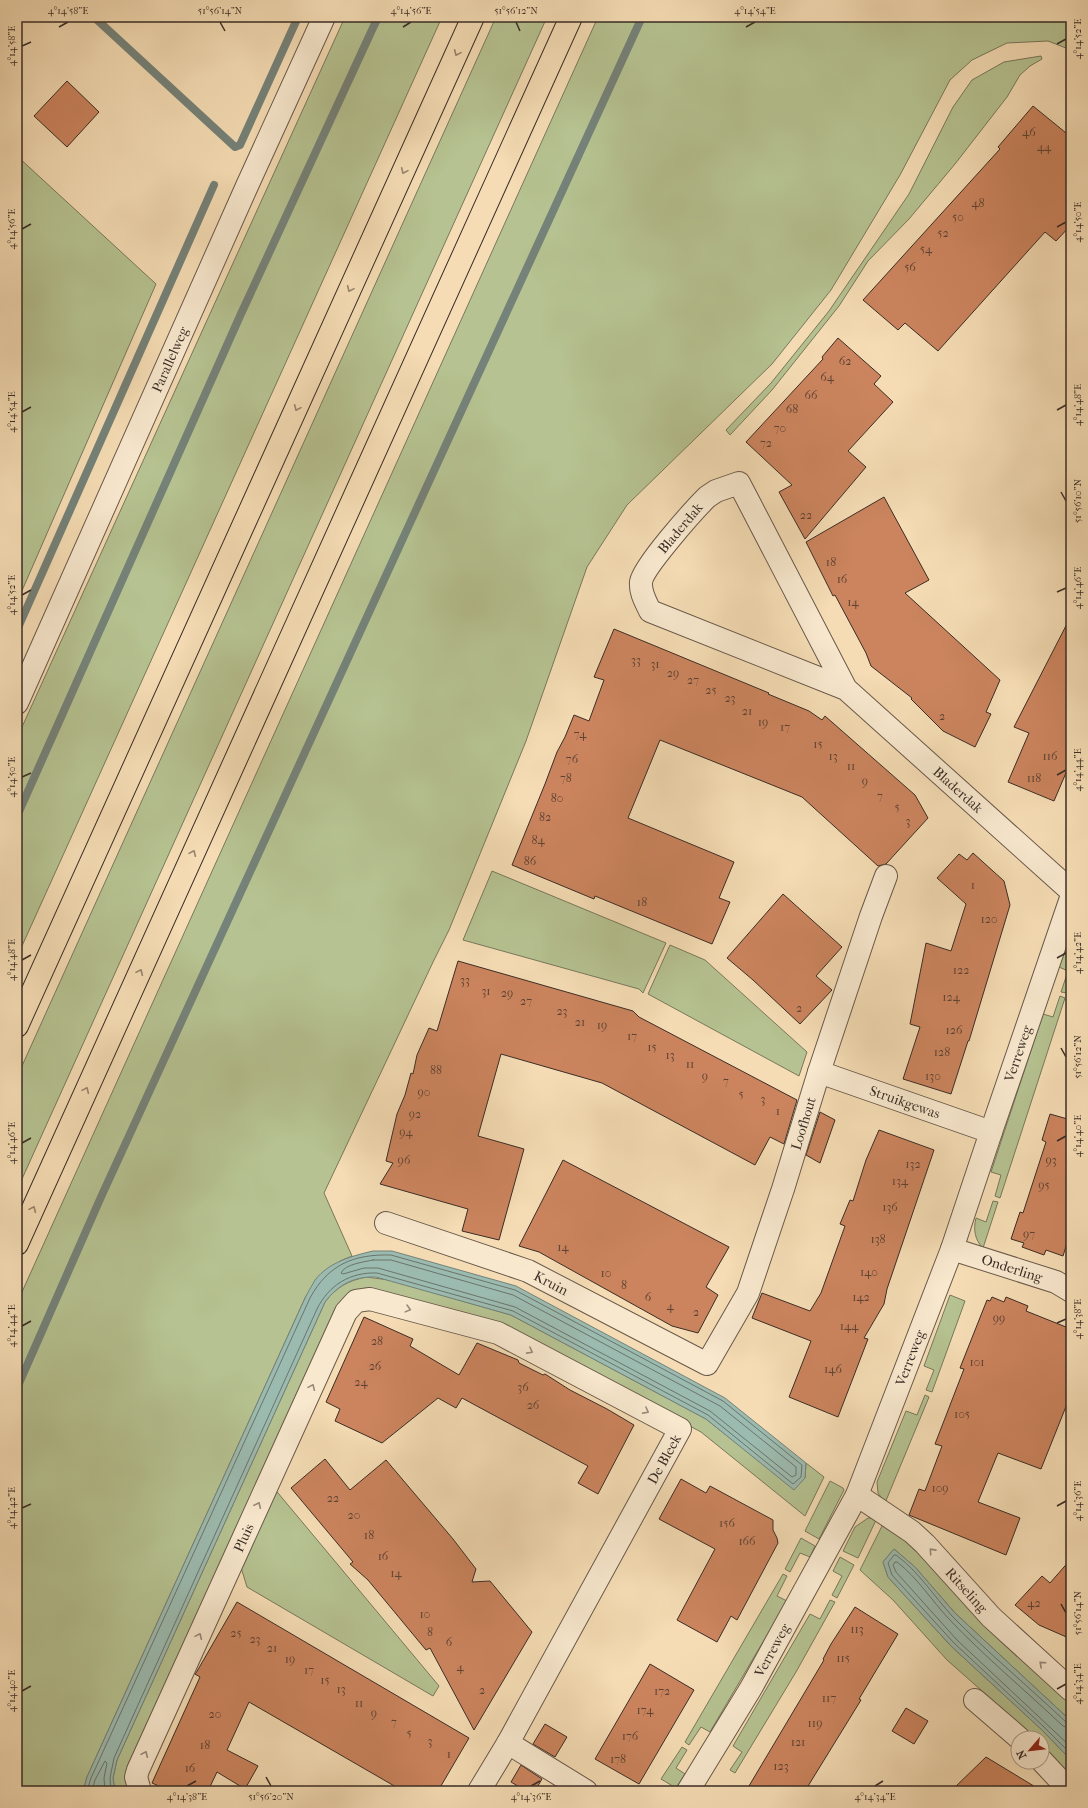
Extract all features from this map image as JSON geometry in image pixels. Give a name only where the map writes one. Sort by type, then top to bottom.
[{"type":"highway","points":[[17,1026],[474,17]]},
{"type":"highway","points":[[17,1244],[571,17]]},
{"type":"street","name":"Parallelweg","points":[[17,703],[247,186],[324,17]]},
{"type":"street","name":"Bladerdak","points":[[846,689],[739,483],[716,491],[707,497],[650,564],[644,575],[641,581],[642,591],[650,611],[846,689],[1071,891]]},
{"type":"street","name":"Loofhout","points":[[707,1364],[748,1293],[786,1182],[819,1072],[886,876]]},
{"type":"street","name":"Verreweg","points":[[688,1791],[751,1688],[857,1495],[952,1249],[990,1132],[1071,898]]},
{"type":"street","name":"Struikgewas","points":[[819,1072],[990,1132]]},
{"type":"street","name":"Kruin","points":[[386,1223],[528,1271],[707,1364]]},
{"type":"street","name":"Onderling","points":[[952,1249],[1056,1282],[1071,1291]]},
{"type":"street","name":"De Bleek","points":[[370,1299],[498,1333],[680,1429],[508,1743],[479,1791]]},
{"type":"street","name":"Pluis","points":[[140,1791],[136,1777],[138,1770],[346,1312],[356,1301],[370,1299]]},
{"type":"street","name":"Ritseling","points":[[857,1495],[912,1532],[925,1544],[991,1617],[1071,1690]]},
{"type":"street","points":[[975,1700],[1010,1730]]},
{"type":"street","points":[[508,1743],[586,1791]]},
{"type":"street","points":[[1050,1770],[1070,1791]]},
{"type":"green space","points":[[345,17],[442,17],[17,957],[17,738]]},
{"type":"green space","points":[[496,17],[547,17],[17,1190],[17,1077]]},
{"type":"green space","points":[[598,17],[1071,17],[1071,50],[1048,41],[1007,43],[972,60],[950,80],[900,175],[831,290],[772,364],[627,505],[587,567],[526,741],[449,930],[324,1193],[352,1256],[340,1261],[306,1296],[87,1777],[83,1791],[17,1791],[17,1303]]},
{"type":"green space","points":[[1041,56],[1042,59],[1030,66],[1020,75],[1007,97],[955,164],[909,219],[868,261],[839,306],[772,390],[730,435],[726,430],[771,383],[829,311],[909,194],[953,107],[972,80],[1004,62]]},
{"type":"green space","points":[[17,156],[156,284],[17,602]]},
{"type":"green space","points":[[492,871],[666,943],[643,993],[639,989],[463,940]]},
{"type":"green space","points":[[670,945],[705,960],[807,1052],[799,1076],[648,994]]},
{"type":"green space","points":[[1063,952],[1071,954],[1071,981],[1067,993],[1061,992],[1068,971],[1059,967]]},
{"type":"green space","points":[[1060,996],[1065,998],[1000,1198],[995,1196],[1001,1175],[991,1172],[1043,1014],[1053,1017]]},
{"type":"green space","points":[[993,1201],[998,1202],[983,1248],[978,1242],[975,1234],[976,1218],[986,1222]]},
{"type":"green space","points":[[366,1277],[389,1280],[511,1315],[706,1419],[794,1489],[805,1478],[806,1463],[824,1477],[805,1516],[701,1432],[524,1338],[360,1291],[127,1784],[128,1791],[115,1791],[113,1778],[117,1760],[325,1302],[343,1285]]},
{"type":"green space","points":[[950,1295],[965,1301],[932,1392],[926,1390],[934,1370],[924,1366]]},
{"type":"green space","points":[[925,1395],[929,1397],[885,1503],[878,1493],[877,1482],[906,1411],[917,1415]]},
{"type":"green space","points":[[830,1481],[844,1490],[819,1539],[805,1531]]},
{"type":"green space","points":[[273,1487],[439,1686],[433,1696],[247,1587],[239,1561]]},
{"type":"green space","points":[[868,1518],[877,1518],[858,1558],[843,1551],[855,1527]]},
{"type":"green space","points":[[885,1520],[1071,1702],[1071,1721],[955,1613],[915,1567],[894,1549],[883,1562],[888,1577],[951,1646],[1042,1730],[1026,1730],[947,1660],[893,1600],[860,1570]]},
{"type":"green space","points":[[801,1538],[815,1546],[810,1557],[800,1553],[790,1572],[785,1569]]},
{"type":"green space","points":[[840,1557],[854,1565],[837,1598],[832,1595],[842,1576],[833,1571]]},
{"type":"green space","points":[[783,1574],[787,1576],[777,1596],[787,1601],[710,1732],[701,1727],[689,1745],[685,1742]]},
{"type":"green space","points":[[830,1600],[835,1602],[796,1672],[735,1773],[730,1770],[742,1752],[733,1746],[810,1614],[820,1619]]},
{"type":"green space","points":[[1050,1738],[1071,1760],[1071,1778],[1050,1754]]},
{"type":"green space","points":[[682,1747],[687,1750],[676,1768],[685,1774],[676,1788],[661,1779]]},
{"type":"water","points":[[373,1251],[392,1251],[516,1286],[725,1398],[806,1463],[805,1478],[794,1490],[706,1419],[511,1315],[376,1277],[361,1278],[347,1283],[335,1291],[325,1302],[117,1760],[113,1778],[115,1791],[83,1791],[87,1777],[306,1296],[315,1280],[334,1264],[357,1255]]},
{"type":"water","points":[[894,1549],[915,1567],[955,1613],[1071,1721],[1071,1760],[1050,1738],[1050,1730],[1042,1730],[951,1646],[888,1577],[883,1562]]},
{"type":"building","points":[[67,81],[99,112],[67,147],[34,116]]},
{"type":"building","points":[[1033,106],[1071,137],[1071,225],[1056,241],[1045,232],[938,351],[905,323],[898,330],[863,300],[1000,149],[998,147]]},
{"type":"building","points":[[838,338],[881,376],[874,384],[893,402],[848,451],[866,467],[805,539],[779,492],[792,485],[746,442],[823,359],[822,357]]},
{"type":"building","points":[[884,497],[929,580],[905,593],[1000,680],[986,712],[991,714],[975,747],[943,731],[911,699],[912,698],[871,666],[866,653],[835,595],[833,596],[806,542]]},
{"type":"building","points":[[1071,616],[1071,761],[1054,801],[1008,782],[1029,733],[1014,727]]},
{"type":"building","points":[[614,629],[769,693],[768,694],[809,711],[822,720],[825,716],[915,795],[928,818],[886,864],[878,866],[802,797],[660,740],[628,818],[734,862],[719,898],[730,902],[712,944],[595,896],[594,899],[512,865],[557,752],[574,715],[589,721],[604,680],[594,677]]},
{"type":"building","points":[[973,853],[1004,881],[1010,905],[969,1041],[951,1094],[903,1079],[920,1027],[910,1024],[926,943],[951,951],[966,904],[937,878],[959,854],[967,860]]},
{"type":"building","points":[[783,894],[842,947],[816,976],[832,990],[800,1024],[727,958]]},
{"type":"building","points":[[458,961],[633,1011],[639,1017],[797,1100],[784,1144],[770,1137],[755,1165],[602,1083],[501,1054],[478,1136],[524,1149],[499,1240],[462,1231],[468,1209],[380,1184],[393,1163],[386,1161],[397,1114],[405,1095],[411,1073],[413,1074],[417,1055],[429,1028],[437,1031]]},
{"type":"building","points":[[820,1112],[835,1120],[820,1163],[806,1155]]},
{"type":"building","points":[[1050,1114],[1071,1120],[1071,1230],[1063,1256],[1046,1250],[1044,1255],[1022,1247],[1024,1243],[1011,1239],[1020,1212],[1023,1213],[1046,1142],[1042,1140]]},
{"type":"building","points":[[879,1130],[934,1150],[887,1289],[884,1304],[864,1338],[868,1339],[838,1417],[789,1397],[811,1341],[752,1318],[762,1293],[810,1311],[821,1293],[845,1226],[840,1224],[850,1200],[853,1201],[866,1160]]},
{"type":"building","points":[[563,1160],[729,1247],[706,1287],[718,1295],[698,1333],[672,1326],[539,1252],[519,1246]]},
{"type":"building","points":[[992,1297],[1004,1302],[1006,1297],[1028,1306],[1026,1311],[1071,1329],[1071,1394],[1041,1469],[998,1453],[978,1502],[1020,1518],[1006,1555],[909,1515],[919,1489],[925,1491],[942,1446],[935,1444],[964,1369],[960,1368],[987,1300],[990,1301]]},
{"type":"building","points":[[364,1317],[413,1339],[410,1346],[459,1375],[477,1343],[518,1360],[519,1363],[543,1375],[545,1374],[570,1390],[634,1425],[598,1494],[578,1483],[588,1466],[462,1398],[456,1408],[438,1398],[382,1443],[335,1421],[340,1409],[326,1402]]},
{"type":"building","points":[[325,1459],[350,1490],[386,1460],[453,1539],[476,1569],[472,1582],[490,1581],[532,1632],[474,1730],[430,1648],[426,1650],[368,1580],[350,1564],[353,1562],[291,1488]]},
{"type":"building","points":[[681,1479],[706,1493],[710,1486],[773,1520],[773,1530],[777,1538],[778,1543],[737,1620],[731,1616],[717,1642],[677,1620],[715,1549],[659,1519]]},
{"type":"building","points":[[1071,1559],[1071,1639],[1039,1625],[1015,1605],[1042,1576],[1050,1583]]},
{"type":"building","points":[[237,1602],[469,1738],[438,1791],[403,1791],[249,1702],[227,1750],[258,1766],[245,1789],[217,1772],[208,1791],[170,1791],[152,1783],[200,1677],[195,1674]]},
{"type":"building","points":[[855,1607],[898,1634],[859,1699],[861,1700],[805,1791],[746,1791],[824,1660],[823,1659],[831,1644]]},
{"type":"building","points":[[650,1664],[694,1690],[639,1784],[595,1759]]},
{"type":"building","points":[[906,1708],[928,1721],[914,1744],[892,1731]]},
{"type":"building","points":[[545,1724],[567,1737],[555,1757],[533,1744]]},
{"type":"building","points":[[986,1757],[1042,1791],[951,1791]]},
{"type":"building","points":[[521,1765],[542,1779],[535,1791],[526,1791],[511,1782]]},
{"type":"waterway","points":[[94,17],[235,147],[240,145],[298,17]]},
{"type":"waterway","points":[[17,816],[240,316],[378,17]]},
{"type":"waterway","points":[[17,1388],[101,1197],[642,17]]},
{"type":"waterway","points":[[17,630],[214,185]]}]
